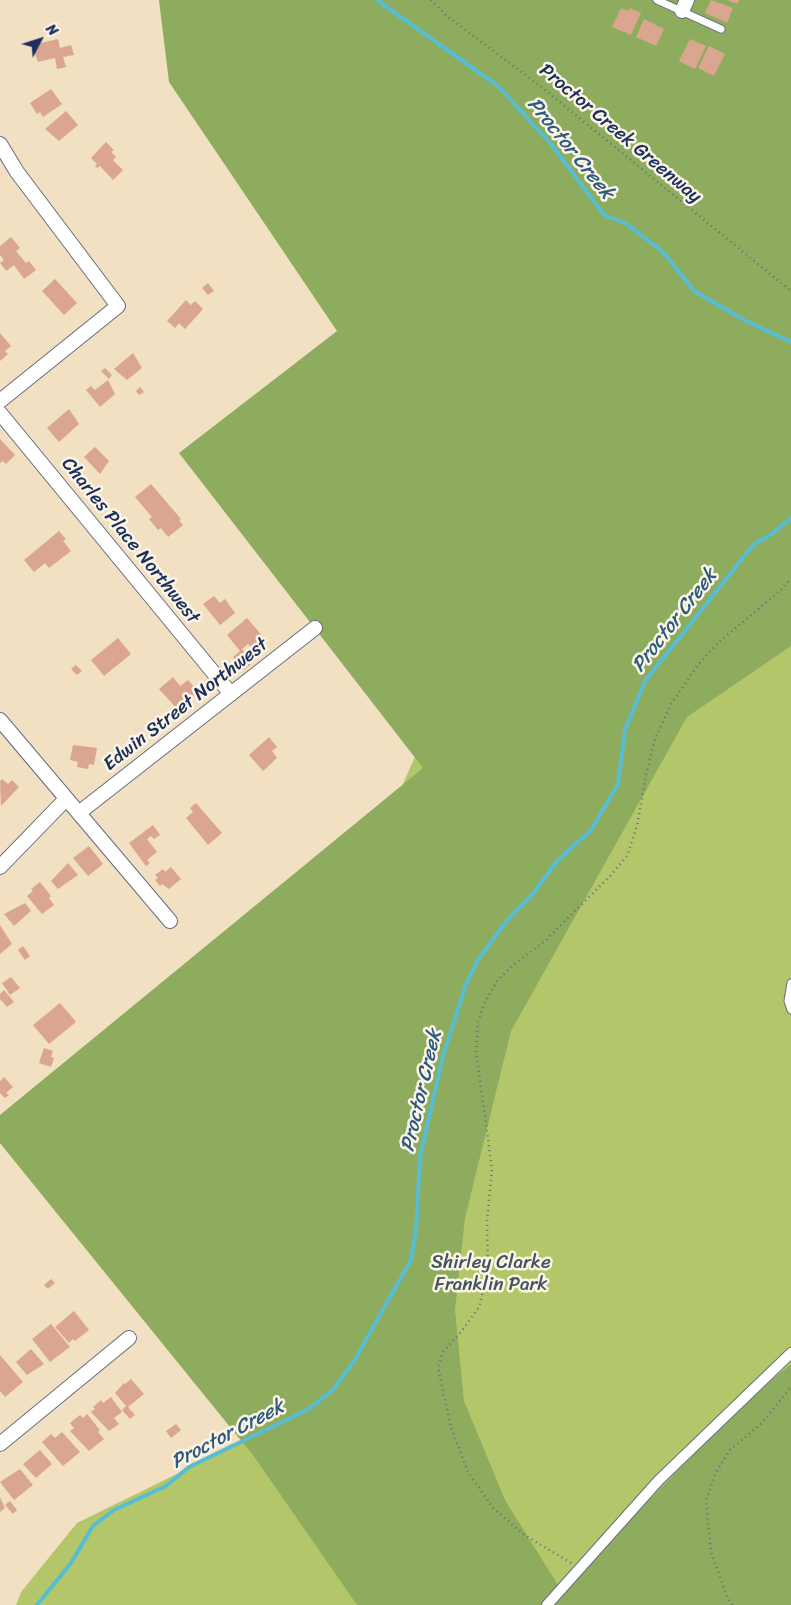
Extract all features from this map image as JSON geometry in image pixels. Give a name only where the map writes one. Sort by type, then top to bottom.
[{"type":"street","points":[[0,144],[17,172],[118,306],[0,401]]},
{"type":"street","name":"Charles Place Northwest","points":[[0,412],[231,694]]},
{"type":"street","name":"Edwin Street Northwest","points":[[80,812],[315,628]]},
{"type":"street","points":[[0,720],[80,812],[170,921]]},
{"type":"street","points":[[0,867],[66,798]]},
{"type":"street","points":[[0,1444],[129,1338]]},
{"type":"street","points":[[547,1605],[658,1480],[791,1353]]},
{"type":"lane","points":[[657,0],[684,5],[721,29]]},
{"type":"lane","points":[[791,983],[788,1001],[791,1010]]},
{"type":"path","name":"Proctor Creek Greenway","points":[[431,0],[448,16],[546,90],[791,291]]},
{"type":"path","points":[[578,1568],[523,1534],[493,1508],[468,1472],[451,1427],[438,1368],[443,1352],[461,1332],[479,1307],[488,1273],[487,1222],[492,1169],[476,1051],[478,1023],[484,1004],[497,981],[513,965],[546,940],[611,875],[627,856],[637,826],[646,775],[655,739],[671,704],[697,666],[719,642],[781,590],[791,578]]},
{"type":"path","points":[[732,1605],[726,1594],[711,1552],[706,1502],[715,1474],[730,1450],[761,1424],[791,1387]]},
{"type":"green space","name":"Shirley Clarke Franklin Park","points":[[159,0],[791,0],[791,646],[687,717],[511,1031],[465,1218],[455,1310],[464,1401],[505,1500],[561,1590],[748,1399],[791,1364],[791,1605],[357,1605],[253,1455],[0,1143],[0,1115],[423,768],[179,453],[337,331],[169,82]]},
{"type":"green space","name":"Shirley Clarke Franklin Park","points":[[746,0],[791,0],[791,1605],[16,1605],[21,1592],[77,1523],[242,1442],[0,1143],[284,1056]]},
{"type":"building","points":[[711,0],[733,8],[727,23],[705,13]]},
{"type":"building","points":[[727,0],[739,0],[737,4]]},
{"type":"building","points":[[621,8],[628,11],[630,8],[641,13],[631,35],[612,27]]},
{"type":"building","points":[[644,19],[664,29],[656,46],[636,37]]},
{"type":"building","points":[[58,39],[60,48],[71,45],[74,55],[63,57],[66,67],[57,69],[55,58],[38,62],[32,45]]},
{"type":"building","points":[[690,39],[706,46],[695,69],[679,61]]},
{"type":"building","points":[[709,46],[725,54],[714,76],[698,68]]},
{"type":"building","points":[[51,89],[62,104],[43,117],[40,112],[37,114],[30,103]]},
{"type":"building","points":[[66,111],[78,125],[59,141],[45,129]]},
{"type":"building","points":[[106,142],[114,150],[111,152],[116,157],[113,160],[123,170],[113,180],[100,166],[97,168],[95,166],[97,164],[91,158]]},
{"type":"building","points":[[11,237],[20,248],[16,251],[26,263],[29,261],[36,270],[24,279],[14,265],[6,271],[0,263],[4,260],[0,255],[0,246]]},
{"type":"building","points":[[55,279],[77,303],[64,315],[42,291]]},
{"type":"building","points":[[208,283],[214,291],[208,295],[202,288]]},
{"type":"building","points":[[186,300],[191,305],[195,301],[203,309],[185,329],[179,323],[175,328],[167,321]]},
{"type":"building","points":[[0,333],[11,346],[5,351],[8,354],[0,361]]},
{"type":"building","points":[[133,353],[142,368],[127,380],[114,369]]},
{"type":"building","points":[[105,368],[112,375],[109,379],[101,371]]},
{"type":"building","points":[[108,380],[115,394],[100,407],[86,390],[91,386],[95,390]]},
{"type":"building","points":[[140,387],[144,392],[139,395],[136,391]]},
{"type":"building","points":[[69,409],[79,424],[59,442],[47,428]]},
{"type":"building","points":[[0,439],[15,455],[6,464],[3,461],[0,463]]},
{"type":"building","points":[[95,447],[109,461],[100,474],[84,457]]},
{"type":"building","points":[[151,484],[181,519],[179,520],[183,525],[168,537],[161,528],[158,530],[149,519],[152,517],[135,497]]},
{"type":"building","points":[[59,531],[66,539],[63,541],[71,551],[49,568],[45,563],[34,572],[24,560]]},
{"type":"building","points":[[214,596],[220,603],[225,599],[235,613],[220,625],[203,604]]},
{"type":"building","points":[[247,618],[265,639],[257,645],[255,644],[251,647],[248,644],[242,649],[253,662],[244,670],[233,657],[240,651],[227,635]]},
{"type":"building","points":[[118,638],[131,654],[104,676],[91,660]]},
{"type":"building","points":[[76,665],[82,671],[77,675],[71,669]]},
{"type":"building","points":[[173,677],[180,686],[188,680],[199,692],[178,710],[159,689]]},
{"type":"building","points":[[269,737],[277,747],[272,751],[277,758],[263,771],[249,755]]},
{"type":"building","points":[[73,745],[97,748],[94,765],[89,764],[88,769],[77,767],[78,762],[70,760]]},
{"type":"building","points":[[2,779],[8,784],[12,780],[19,787],[1,806],[0,781]]},
{"type":"building","points":[[196,803],[222,833],[208,845],[186,818],[193,812],[190,808]]},
{"type":"building","points":[[153,825],[160,835],[154,839],[151,836],[147,839],[157,852],[147,860],[150,863],[146,866],[129,843]]},
{"type":"building","points":[[89,846],[103,864],[88,876],[73,858]]},
{"type":"building","points":[[68,863],[78,875],[58,889],[51,881]]},
{"type":"building","points":[[171,867],[181,879],[169,889],[162,884],[160,886],[155,880],[158,878],[155,875],[163,869],[165,872]]},
{"type":"building","points":[[40,882],[51,896],[49,898],[54,905],[42,914],[27,896],[33,891],[31,889]]},
{"type":"building","points":[[25,903],[31,911],[14,926],[4,914]]},
{"type":"building","points":[[0,925],[12,944],[0,954]]},
{"type":"building","points":[[23,946],[30,956],[25,960],[18,950]]},
{"type":"building","points":[[11,977],[20,988],[10,995],[2,983]]},
{"type":"building","points":[[4,990],[14,1002],[7,1007],[0,999],[0,994]]},
{"type":"building","points":[[60,1003],[76,1022],[49,1044],[33,1025]]},
{"type":"building","points":[[44,1048],[53,1051],[51,1057],[54,1058],[51,1067],[39,1063]]},
{"type":"building","points":[[4,1077],[13,1087],[6,1093],[9,1095],[5,1098],[0,1093],[0,1081]]},
{"type":"building","points":[[51,1279],[55,1283],[48,1289],[44,1285]]},
{"type":"building","points":[[74,1311],[89,1330],[75,1341],[73,1339],[69,1343],[55,1327]]},
{"type":"building","points":[[51,1324],[70,1347],[50,1362],[32,1339]]},
{"type":"building","points":[[31,1349],[44,1364],[27,1375],[16,1362]]},
{"type":"building","points":[[0,1355],[23,1382],[5,1397],[0,1391]]},
{"type":"building","points":[[131,1379],[144,1394],[128,1407],[135,1415],[130,1419],[122,1410],[126,1406],[115,1393],[124,1383]]},
{"type":"building","points":[[111,1397],[122,1412],[114,1418],[119,1424],[109,1431],[91,1412],[95,1409],[93,1407],[101,1400],[103,1403]]},
{"type":"building","points":[[87,1414],[100,1430],[98,1432],[104,1439],[89,1451],[70,1431],[74,1428],[70,1423],[80,1415],[83,1418]]},
{"type":"building","points":[[176,1424],[181,1430],[171,1438],[166,1431]]},
{"type":"building","points":[[62,1432],[80,1452],[63,1466],[42,1442],[51,1434],[55,1438]]},
{"type":"building","points":[[40,1450],[52,1464],[36,1478],[23,1464]]},
{"type":"building","points":[[20,1469],[33,1485],[14,1500],[0,1482]]},
{"type":"building","points":[[0,1497],[5,1508],[0,1512]]},
{"type":"building","points":[[10,1501],[17,1510],[13,1514],[5,1505]]},
{"type":"waterway","name":"Proctor Creek","points":[[377,0],[498,86],[551,144],[604,215],[627,224],[663,252],[694,291],[746,321],[791,342]]},
{"type":"waterway","name":"Proctor Creek","points":[[37,1605],[71,1563],[93,1526],[114,1510],[166,1486],[189,1467],[307,1410],[333,1390],[354,1361],[411,1260],[416,1230],[420,1157],[443,1056],[466,984],[478,960],[508,919],[532,895],[557,861],[591,830],[618,784],[625,730],[645,681],[753,545],[773,533],[791,518]]}]
